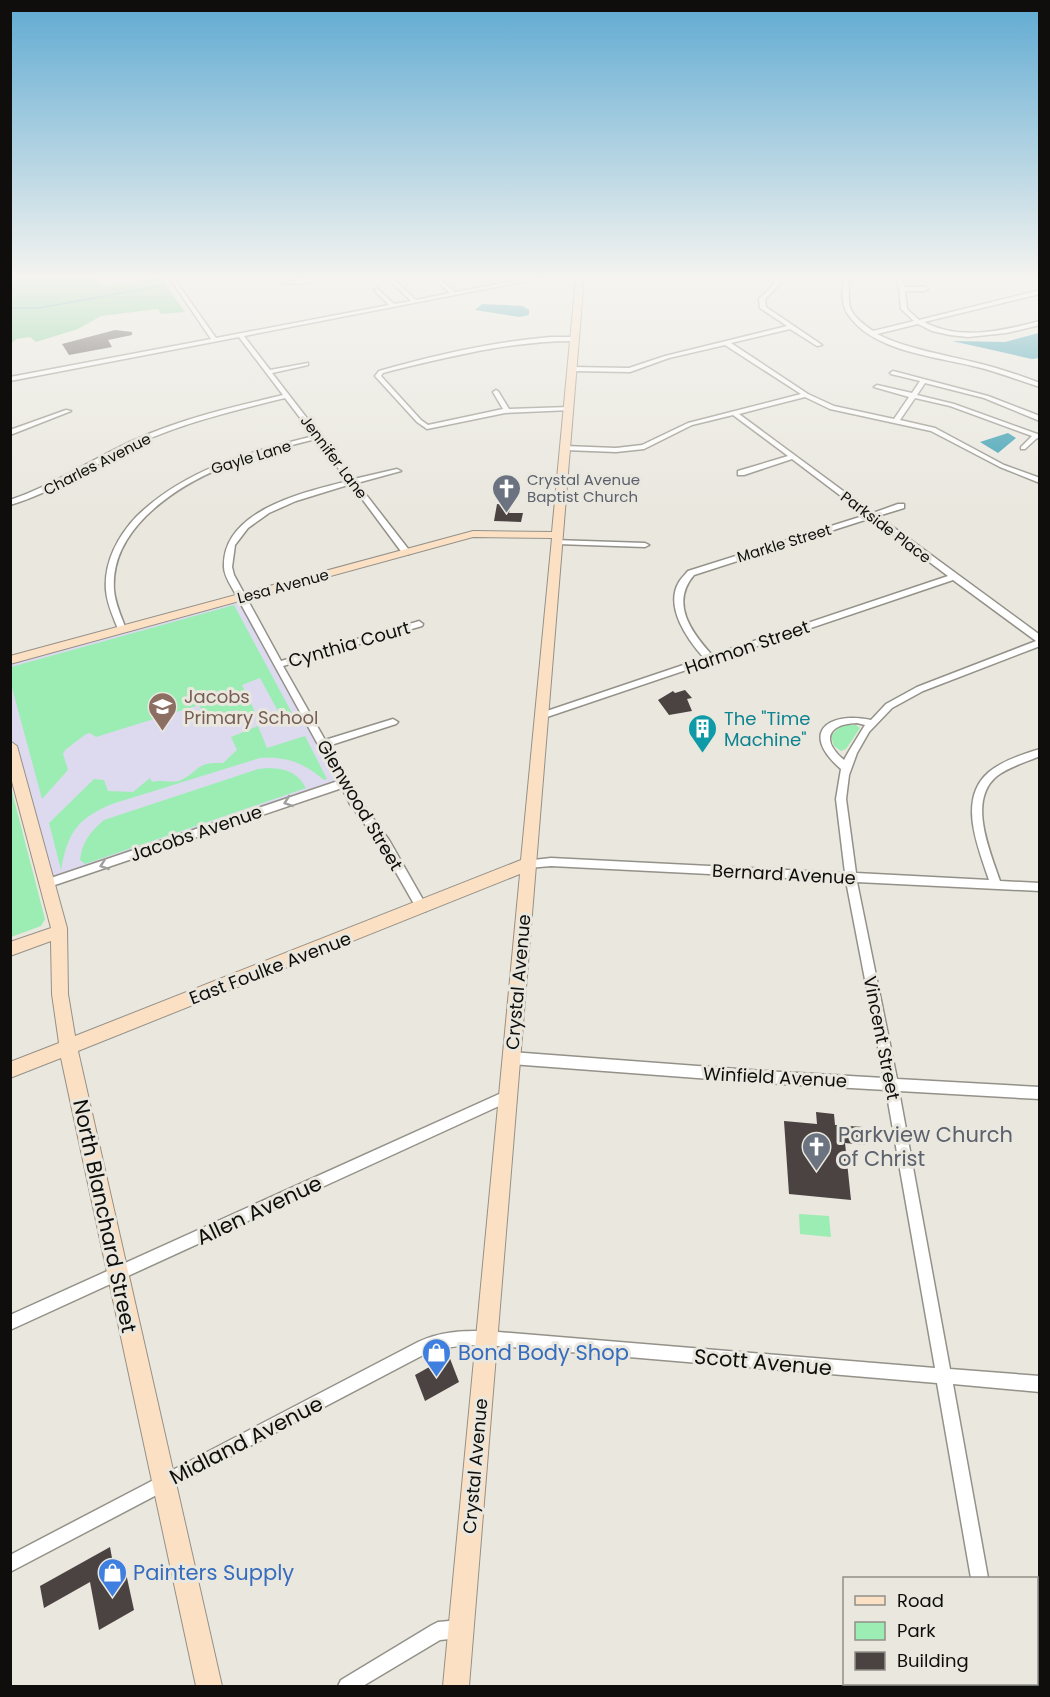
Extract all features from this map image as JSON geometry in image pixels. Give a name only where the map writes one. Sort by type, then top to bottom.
[{"type":"street","points":[[10,379],[130,356]]},
{"type":"street","name":"Jennifer Lane","points":[[257,356],[406,552]]},
{"type":"street","points":[[453,356],[381,372],[378,376],[381,382],[427,427],[507,411],[569,410]]},
{"type":"street","name":"Crystal Avenue","points":[[456,1686],[573,356]]},
{"type":"street","points":[[572,369],[626,370],[670,356]]},
{"type":"street","points":[[747,356],[832,408],[855,415],[897,420],[942,432],[997,464],[1040,481]]},
{"type":"street","points":[[942,356],[992,369],[1040,385]]},
{"type":"street","points":[[269,372],[306,364]]},
{"type":"street","points":[[893,373],[987,397],[1040,419]]},
{"type":"street","points":[[897,420],[924,381]]},
{"type":"street","points":[[877,387],[914,394],[998,420],[1038,437]]},
{"type":"street","points":[[496,392],[507,411]]},
{"type":"street","points":[[565,448],[616,450],[644,447],[659,441],[679,428],[806,394]]},
{"type":"street","name":"Charles Avenue","points":[[10,502],[58,485],[125,447],[172,427],[212,414],[287,396]]},
{"type":"street","points":[[10,433],[68,411]]},
{"type":"street","name":"Parkside Place","points":[[734,413],[1040,641]]},
{"type":"street","name":"Gayle Lane","points":[[122,629],[110,591],[112,564],[123,538],[144,513],[178,486],[213,467],[249,454],[318,437]]},
{"type":"street","points":[[1023,448],[1038,437]]},
{"type":"street","points":[[741,473],[793,457]]},
{"type":"street","name":"Glenwood Street","points":[[397,471],[282,503],[260,514],[233,542],[228,561],[230,573],[242,597],[344,783],[358,807],[386,843],[422,908]]},
{"type":"street","name":"Markle Street","points":[[711,660],[688,633],[680,607],[679,593],[682,583],[691,573],[700,568],[901,506]]},
{"type":"street","name":"Lesa Avenue","points":[[10,660],[473,534],[557,539]]},
{"type":"street","points":[[557,539],[645,545]]},
{"type":"street","name":"Harmon Street","points":[[541,716],[953,577]]},
{"type":"street","name":"Cynthia Court","points":[[279,664],[419,624]]},
{"type":"street","name":"Vincent Street","points":[[980,1577],[891,1083],[851,878],[841,809],[842,784],[846,767],[858,742],[889,706],[920,689],[1040,641]]},
{"type":"street","points":[[846,767],[833,758],[827,750],[824,739],[827,729],[834,723],[846,719],[872,723]]},
{"type":"street","points":[[323,744],[393,722]]},
{"type":"street","name":"North Blanchard Street","points":[[10,746],[49,883],[59,932],[60,994],[68,1047],[209,1686]]},
{"type":"street","points":[[996,885],[977,813],[979,792],[993,774],[1040,752]]},
{"type":"street","name":"Jacobs Avenue","points":[[49,883],[344,783]]},
{"type":"street","name":"Bernard Avenue","points":[[528,864],[551,862],[1040,887]]},
{"type":"street","name":"East Foulke Avenue","points":[[10,1070],[528,864]]},
{"type":"street","points":[[10,949],[59,932]]},
{"type":"street","name":"Winfield Avenue","points":[[512,1058],[753,1076],[1040,1093]]},
{"type":"street","name":"Allen Avenue","points":[[10,1323],[508,1096]]},
{"type":"street","name":"Midland Avenue","points":[[10,1564],[423,1347],[456,1338],[486,1338]]},
{"type":"street","name":"Scott Avenue","points":[[486,1338],[945,1378],[1040,1384]]},
{"type":"street","points":[[347,1686],[438,1631],[460,1629]]},
{"type":"shaded area","name":"Jacobs Primary School","points":[[241,597],[344,783],[49,883],[11,746],[10,660]]},
{"type":"green space","points":[[234,605],[292,713],[280,715],[260,678],[242,685],[256,714],[232,721],[231,715],[239,713],[237,710],[212,717],[213,721],[207,723],[199,705],[96,737],[90,733],[86,734],[65,750],[63,754],[68,770],[42,799],[11,684],[11,667]]},
{"type":"green space","points":[[844,725],[856,725],[860,728],[846,749],[841,751],[834,746],[831,736]]},
{"type":"green space","points":[[258,726],[267,748],[305,736],[327,779],[324,780],[295,762],[279,758],[260,758],[112,804],[90,815],[76,828],[67,846],[61,870],[49,823],[94,779],[104,780],[108,791],[133,792],[150,778],[152,782],[178,781],[203,765],[223,763],[237,750],[231,737]]},
{"type":"green space","points":[[269,768],[291,772],[306,788],[85,864],[80,860],[88,838],[104,820],[258,769]]},
{"type":"green space","points":[[10,784],[45,919],[41,926],[11,937]]},
{"type":"green space","points":[[799,1214],[829,1216],[831,1237],[800,1234]]},
{"type":"water","points":[[1020,356],[1039,356],[1032,359]]},
{"type":"water","points":[[1008,433],[1016,438],[998,453],[980,442]]},
{"type":"building","name":"Crystal Avenue Baptist Church","points":[[497,504],[511,505],[509,513],[523,513],[521,522],[494,521]]},
{"type":"building","points":[[685,690],[692,698],[687,699],[692,711],[669,715],[658,700],[673,691],[675,693]]},
{"type":"building","name":"Parkview Church of Christ","points":[[816,1112],[834,1114],[835,1125],[863,1127],[865,1145],[845,1143],[851,1200],[789,1194],[784,1121],[817,1124]]},
{"type":"building","name":"Bond Body Shop","points":[[449,1356],[459,1382],[425,1401],[415,1375]]},
{"type":"building","name":"Painters Supply","points":[[110,1547],[114,1569],[124,1564],[134,1610],[99,1630],[90,1582],[44,1608],[40,1586]]},
{"type":"place","name":"Crystal Avenue Baptist Church","points":[[506,514]]},
{"type":"place","name":"Jacobs Primary School","points":[[163,732]]},
{"type":"place","name":"The \"Time Machine\"","points":[[703,754]]},
{"type":"place","name":"Parkview Church of Christ","points":[[817,1172]]},
{"type":"place","name":"Bond Body Shop","points":[[437,1378]]},
{"type":"place","name":"Painters Supply","points":[[112,1598]]}]
